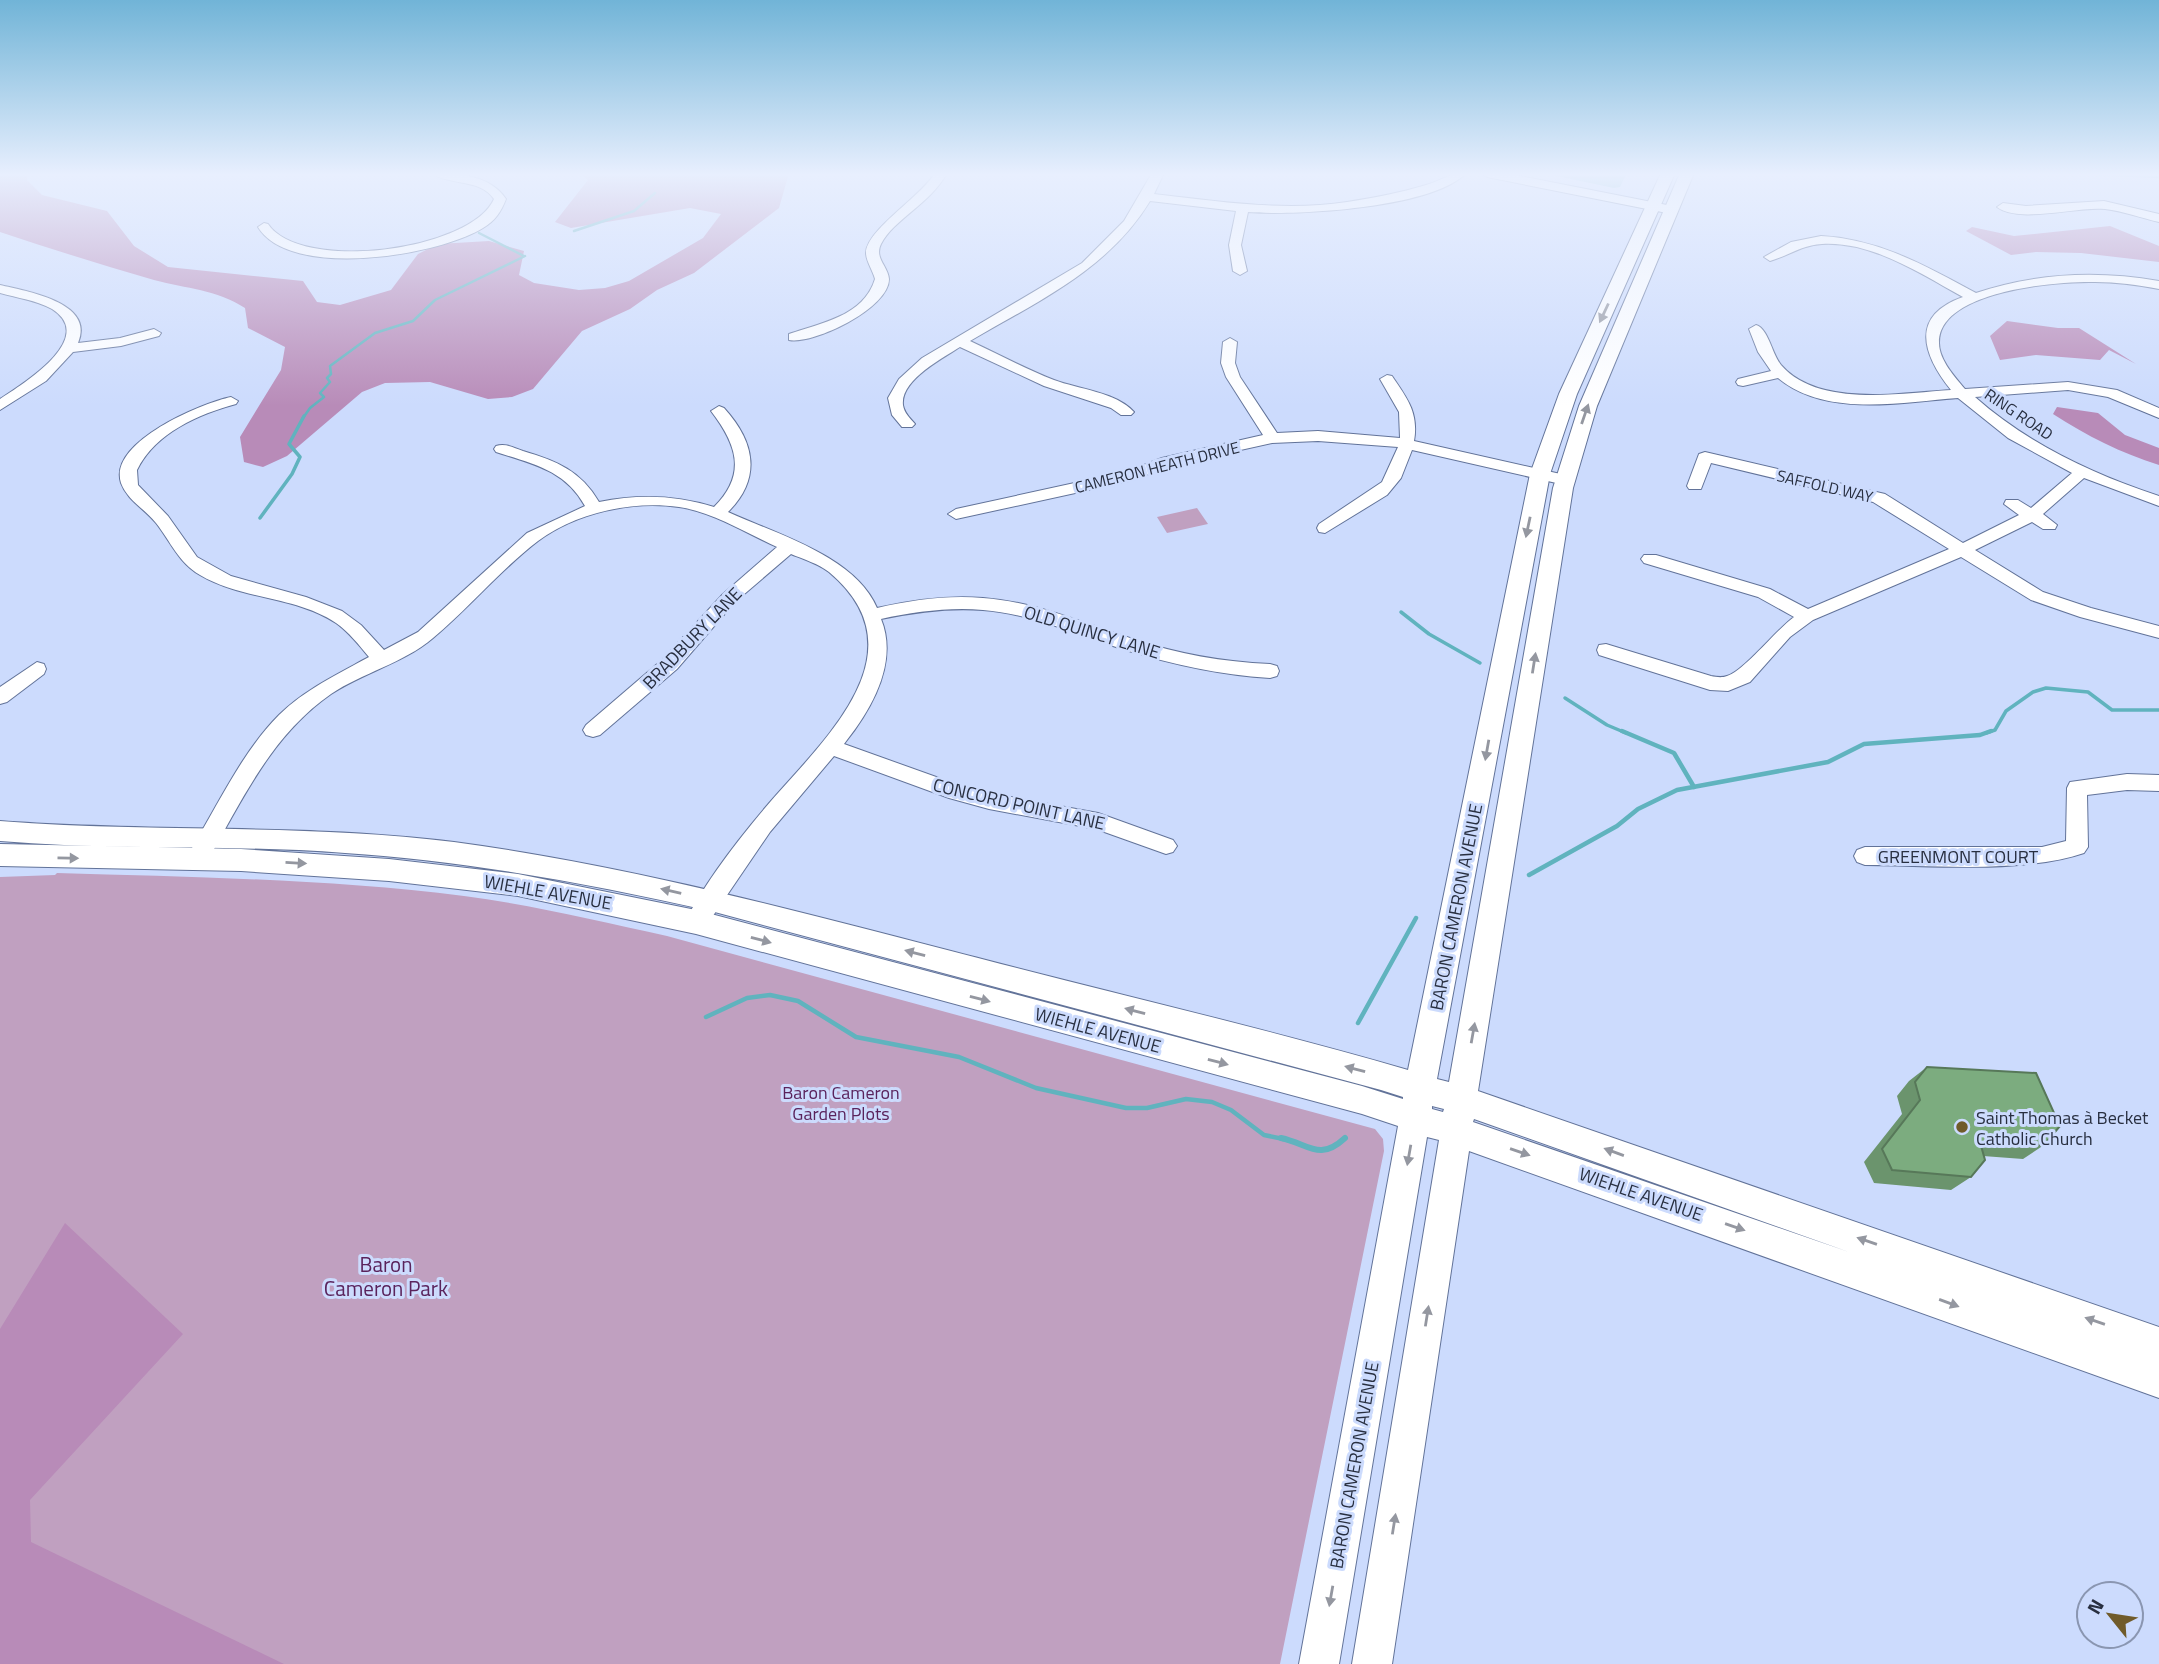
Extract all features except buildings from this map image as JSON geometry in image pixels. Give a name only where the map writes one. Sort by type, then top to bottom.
[{"type":"main road","name":"BARON CAMERON AVENUE","points":[[1372,1664],[1458,1115],[1553,477],[1568,394],[1641,251]]},
{"type":"main road","name":"BARON CAMERON AVENUE","points":[[1319,1664],[1418,1102],[1553,477]]},
{"type":"main road","name":"WIEHLE AVENUE","points":[[0,831],[204,848]]},
{"type":"main road","name":"WIEHLE AVENUE","points":[[0,855],[64,859],[327,841],[453,853],[603,876],[704,911],[1362,1100],[1418,1102],[2159,1345]]},
{"type":"main road","name":"WIEHLE AVENUE","points":[[1458,1115],[1886,1280],[2159,1380]]},
{"type":"street","points":[[318,251],[339,256],[362,256],[388,251]]},
{"type":"street","points":[[794,337],[847,317],[874,299],[882,279],[873,251]]},
{"type":"street","points":[[907,424],[897,415],[894,402],[900,388],[927,361],[1087,266],[1104,251]]},
{"type":"street","points":[[1236,251],[1240,271]]},
{"type":"street","points":[[1770,257],[1783,251]]},
{"type":"street","points":[[1881,251],[1971,296]]},
{"type":"street","name":"RING ROAD","points":[[2159,285],[2122,278],[2070,276],[1971,296],[1941,314],[1935,322],[1930,340],[1942,371],[1963,395],[2007,430],[2082,472],[2159,501]]},
{"type":"street","points":[[0,289],[44,300],[62,309],[72,322],[74,330],[68,348],[51,370],[1,404]]},
{"type":"street","points":[[1756,329],[1769,360],[1781,373],[1803,386],[1844,398],[1872,400],[2055,386],[2081,387],[2128,398],[2159,412]]},
{"type":"street","points":[[68,348],[121,342],[154,333]]},
{"type":"street","points":[[960,342],[1037,378],[1116,405],[1126,412]]},
{"type":"street","points":[[1230,342],[1228,363],[1233,377],[1272,438]]},
{"type":"street","points":[[1743,382],[1781,373]]},
{"type":"street","points":[[1325,528],[1341,514],[1379,494],[1392,482],[1401,466],[1408,417],[1401,399],[1387,379]]},
{"type":"street","points":[[231,401],[195,412],[146,447],[138,456],[129,475],[132,493],[156,512],[177,545],[201,568],[226,580],[308,603],[339,617],[355,628],[382,659]]},
{"type":"street","points":[[717,513],[738,492],[745,475],[742,455],[731,426],[719,411]]},
{"type":"street","name":"CAMERON HEATH DRIVE","points":[[956,514],[1130,476],[1168,461],[1272,438],[1364,438],[1404,443],[1553,477]]},
{"type":"street","points":[[502,449],[546,463],[568,474],[579,484],[594,509]]},
{"type":"street","name":"SAFFOLD WAY","points":[[1695,486],[1705,457],[1879,499],[2037,596],[2086,613],[2159,632]]},
{"type":"street","points":[[1606,650],[1710,683],[1728,684],[1743,677],[1784,633],[1807,616],[1962,550],[2031,516],[2082,472]]},
{"type":"street","points":[[204,848],[260,752],[286,720],[325,689],[424,636],[533,537],[560,522],[594,509],[629,501],[663,500],[694,505],[717,513],[818,558],[849,579],[860,592],[873,615],[879,644],[874,678],[855,716],[832,747],[753,837],[704,911]]},
{"type":"street","points":[[2012,504],[2049,525]]},
{"type":"street","name":"BRADBURY LANE","points":[[593,730],[670,664],[729,598],[790,545]]},
{"type":"street","points":[[1650,559],[1764,593],[1807,616]]},
{"type":"street","name":"OLD QUINCY LANE","points":[[873,615],[929,604],[1001,606],[1049,617],[1196,663],[1220,668],[1270,671]]},
{"type":"street","points":[[0,697],[37,669]]},
{"type":"street","name":"CONCORD POINT LANE","points":[[832,747],[949,790],[989,801],[1098,821],[1166,846]]},
{"type":"street","name":"GREENMONT COURT","points":[[1865,856],[2042,856],[2077,847],[2077,789],[2127,782],[2159,783]]},
{"type":"green space","points":[[1197,508],[1208,524],[1167,533],[1157,517]]},
{"type":"green space","name":"Baron Cameron Park","points":[[57,873],[363,886],[464,896],[540,909],[667,936],[1375,1129],[1383,1139],[1384,1151],[1280,1664],[0,1664],[0,877]]},
{"type":"shaded area","points":[[57,251],[142,251],[168,267],[303,281],[317,302],[340,305],[391,290],[418,254],[425,251],[523,251],[519,275],[534,283],[579,290],[605,288],[629,281],[681,251],[723,251],[694,273],[657,290],[630,309],[582,331],[533,389],[512,397],[488,399],[430,382],[385,383],[362,392],[287,456],[263,467],[244,462],[240,437],[281,370],[285,347],[248,328],[245,308],[223,297]]},
{"type":"shaded area","points":[[2003,251],[2159,251],[2159,262],[2081,253],[2036,252],[2011,255]]},
{"type":"shaded area","points":[[2007,321],[2079,328],[2136,364],[2109,350],[2100,360],[2036,355],[2000,360],[1990,336]]},
{"type":"shaded area","points":[[2057,407],[2098,413],[2125,435],[2159,448],[2159,465],[2079,430],[2053,414]]},
{"type":"shaded area","points":[[65,1223],[183,1334],[30,1500],[31,1542],[284,1664],[0,1664],[0,1329]]},
{"type":"waterway","points":[[514,251],[524,256]]},
{"type":"waterway","points":[[303,418],[310,408],[324,397],[320,393],[330,382],[327,378],[331,374],[330,366],[375,333],[413,321],[435,300],[525,256]]},
{"type":"waterway","points":[[260,518],[292,474],[300,457],[289,444],[304,416]]},
{"type":"waterway","points":[[1401,612],[1429,634],[1480,663]]},
{"type":"waterway","points":[[1986,733],[1995,730],[2006,711],[2033,692],[2046,688],[2088,692],[2112,710],[2159,710]]},
{"type":"waterway","points":[[1565,698],[1607,725],[1626,733]]},
{"type":"waterway","points":[[1622,731],[1674,753],[1694,787]]},
{"type":"waterway","points":[[1694,787],[1828,762],[1864,744],[1980,735],[1991,731]]},
{"type":"waterway","points":[[1529,875],[1617,826],[1638,809],[1677,790],[1694,787]]},
{"type":"waterway","points":[[1358,1023],[1416,918]]},
{"type":"waterway","points":[[706,1017],[747,998],[770,995],[798,1001],[856,1037],[959,1057],[1036,1088],[1126,1108],[1147,1108],[1186,1099],[1212,1102],[1231,1110],[1264,1135],[1287,1140]]},
{"type":"waterway","points":[[1281,1138],[1287,1140]]},
{"type":"waterway","points":[[1287,1140],[1321,1150],[1328,1149],[1345,1138],[1343,1140]]},
{"type":"place","name":"Saint Thomas à Becket Catholic Church","points":[[1962,1127]]},
{"type":"park label","name":"Baron Cameron Garden Plots","points":[[841,1102]]}]
